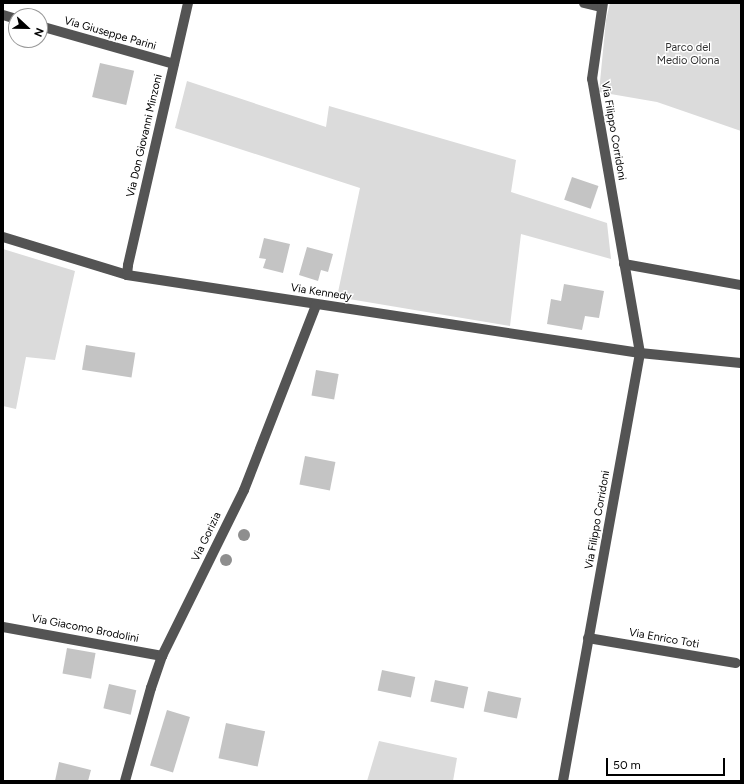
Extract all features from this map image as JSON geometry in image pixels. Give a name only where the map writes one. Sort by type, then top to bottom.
[{"type":"street","name":"Via Don Giovanni Minzoni","points":[[127,275],[188,3]]},
{"type":"street","points":[[584,3],[602,5]]},
{"type":"street","name":"Via Filippo Corridoni","points":[[562,781],[640,353],[592,79],[602,5]]},
{"type":"street","name":"Via Giuseppe Parini","points":[[48,28],[174,64]]},
{"type":"street","name":"Via Kennedy","points":[[3,237],[127,275],[316,305],[640,353],[741,363]]},
{"type":"street","points":[[624,264],[741,285]]},
{"type":"street","name":"Via Gorizia","points":[[125,781],[162,656],[244,490],[316,305]]},
{"type":"street","name":"Via Giacomo Brodolini","points":[[3,627],[162,656]]},
{"type":"street","name":"Via Enrico Toti","points":[[588,638],[736,663]]},
{"type":"green space","name":"Parco del Medio Olona","points":[[610,3],[741,3],[741,131],[657,102],[599,92],[606,20]]},
{"type":"green space","points":[[187,81],[326,127],[329,106],[516,160],[511,192],[607,223],[611,259],[521,234],[510,326],[337,297],[360,188],[175,128]]},
{"type":"green space","points":[[3,249],[75,271],[55,360],[26,357],[16,409],[3,406]]},
{"type":"green space","points":[[379,741],[457,758],[453,781],[367,781]]},
{"type":"building","points":[[100,63],[134,71],[126,105],[92,97]]},
{"type":"building","points":[[572,177],[598,186],[591,209],[564,200]]},
{"type":"building","points":[[264,238],[290,244],[283,273],[263,268],[266,259],[259,258]]},
{"type":"building","points":[[307,247],[333,254],[328,272],[321,270],[318,281],[299,275]]},
{"type":"building","points":[[564,284],[604,291],[599,318],[585,316],[582,330],[547,324],[551,299],[561,301]]},
{"type":"building","points":[[86,345],[135,353],[131,378],[82,370]]},
{"type":"building","points":[[316,370],[339,374],[334,400],[311,396]]},
{"type":"building","points":[[305,456],[335,462],[330,490],[299,484]]},
{"type":"building","points":[[67,648],[96,653],[91,679],[62,674]]},
{"type":"building","points":[[382,670],[415,677],[411,698],[378,691]]},
{"type":"building","points":[[435,680],[468,687],[464,709],[430,702]]},
{"type":"building","points":[[109,684],[136,690],[131,715],[103,708]]},
{"type":"building","points":[[488,691],[521,698],[517,719],[484,712]]},
{"type":"building","points":[[167,710],[190,717],[173,772],[150,765]]},
{"type":"building","points":[[226,723],[265,731],[258,767],[219,758]]},
{"type":"building","points":[[59,762],[91,770],[88,781],[55,781]]}]
